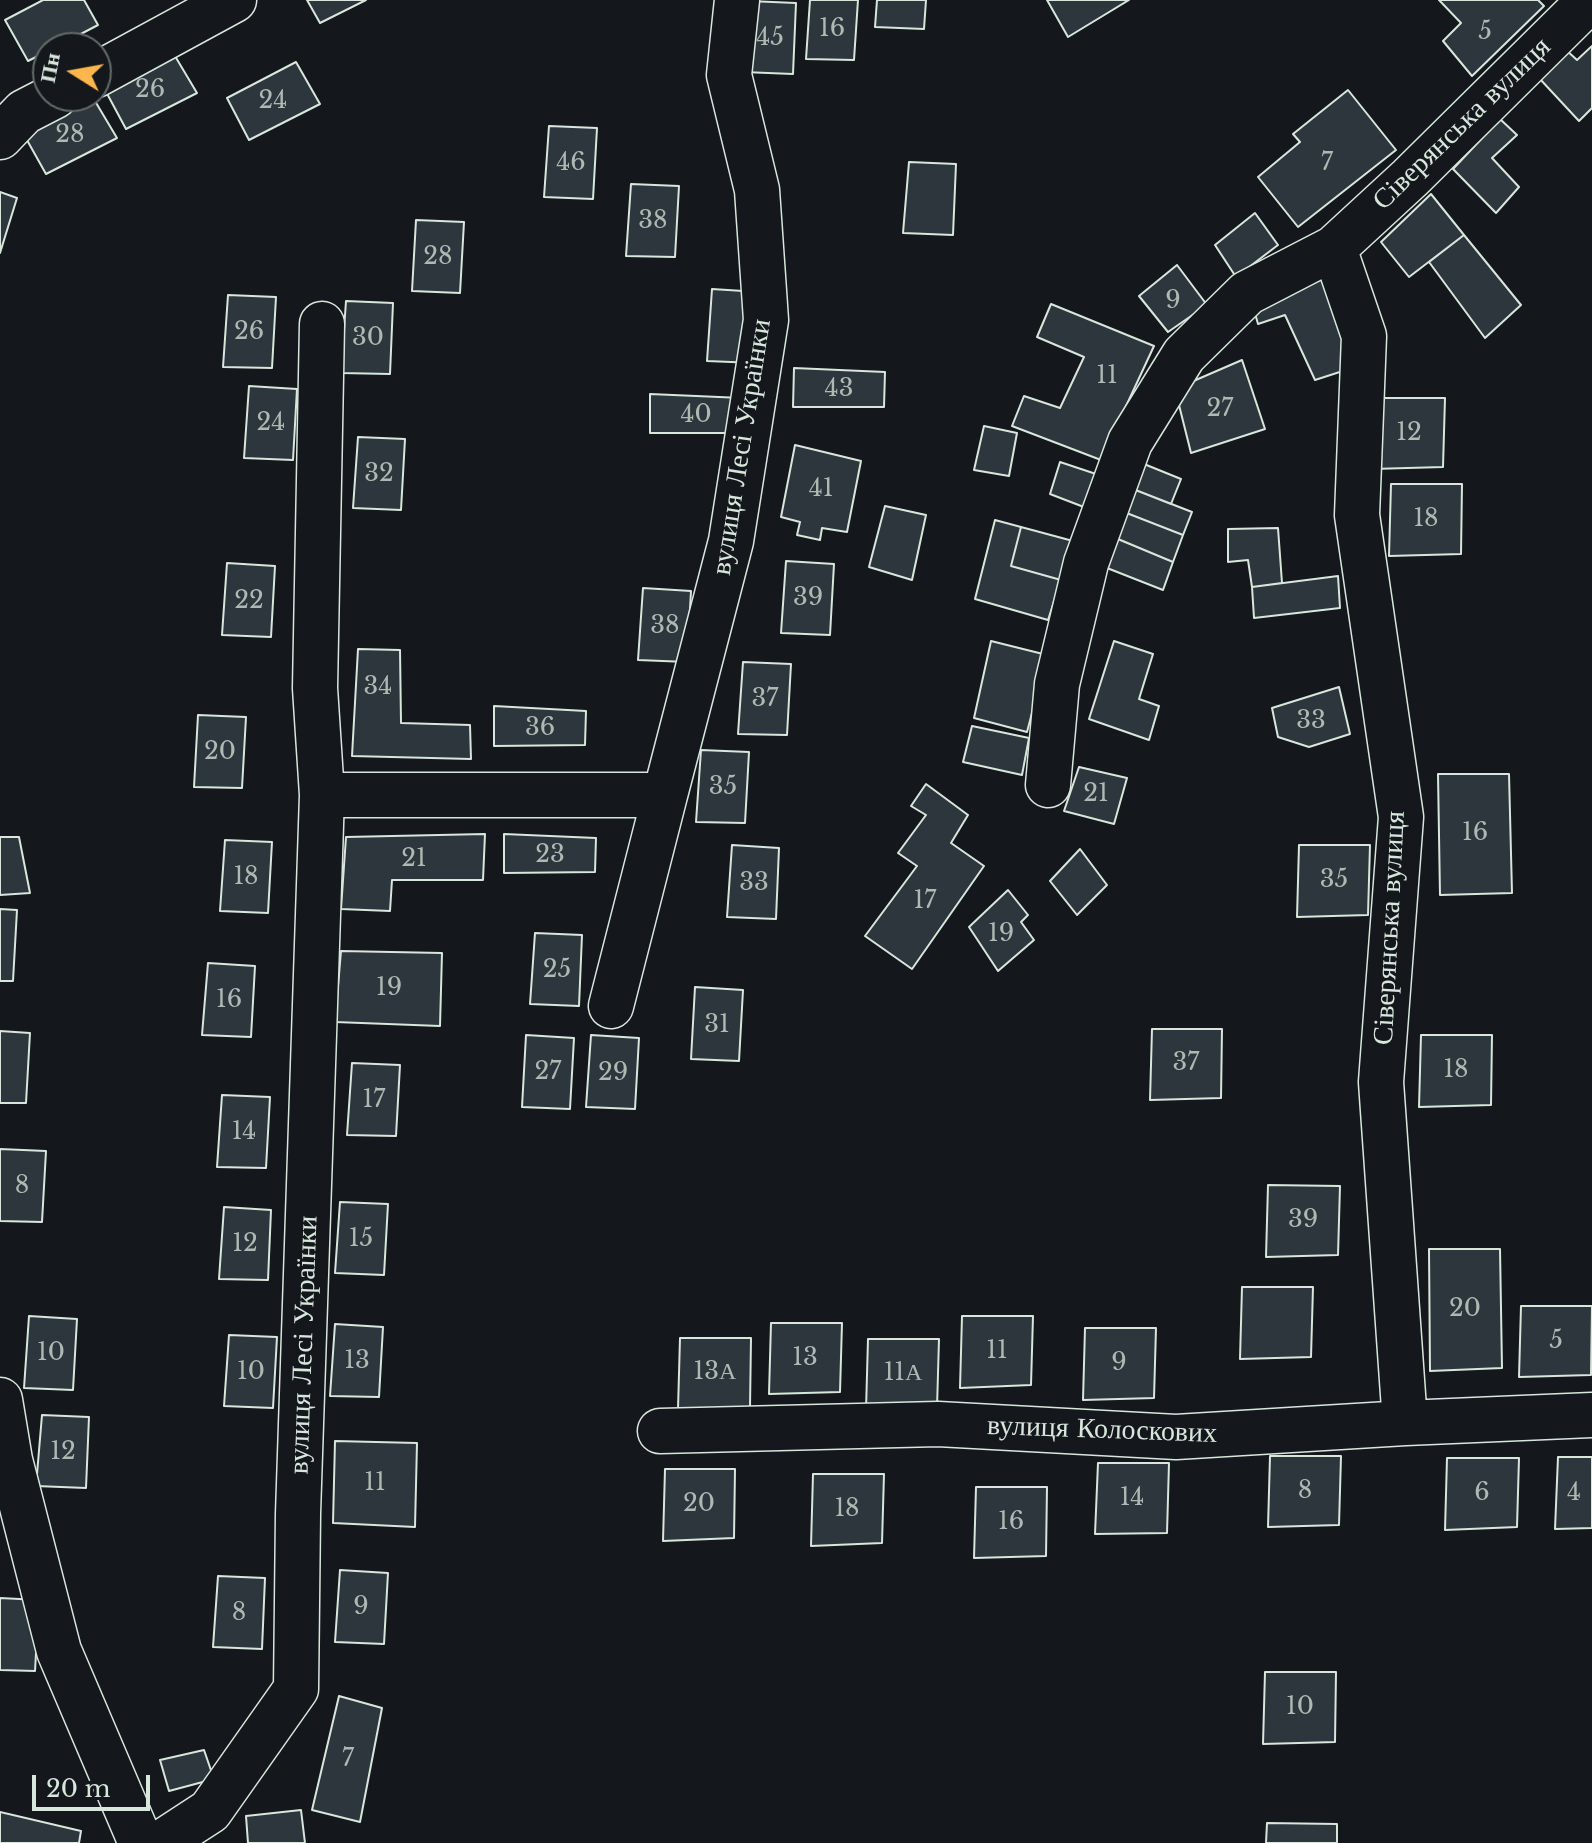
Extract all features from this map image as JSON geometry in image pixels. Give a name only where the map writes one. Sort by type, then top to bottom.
[{"type":"street","points":[[112,66],[234,0]]},
{"type":"street","name":"вулиця Лесі Українки","points":[[611,1006],[731,541],[766,320],[757,190],[729,75],[737,0]]},
{"type":"street","name":"Сіверянська вулиця","points":[[1048,785],[1057,684],[1086,563],[1130,442],[1184,355],[1247,293],[1334,248],[1410,178],[1590,0]]},
{"type":"street","points":[[0,137],[32,108]]},
{"type":"street","name":"Сіверянська вулиця","points":[[1334,248],[1364,336],[1357,515],[1401,817],[1381,1082],[1405,1423]]},
{"type":"street","name":"вулиця Лесі Українки","points":[[161,1843],[210,1811],[296,1689],[298,1514],[322,795],[315,688],[322,324]]},
{"type":"street","points":[[322,795],[665,795]]},
{"type":"street","points":[[0,1400],[10,1460],[59,1651],[141,1843]]},
{"type":"street","name":"вулиця Колоскових","points":[[660,1431],[938,1424],[1176,1437],[1592,1415]]},
{"type":"building","points":[[43,0],[84,0],[98,25],[85,32],[32,32],[32,59],[28,61],[5,20]]},
{"type":"building","points":[[307,0],[366,0],[320,23]]},
{"type":"building","points":[[810,0],[858,0],[854,60],[806,59]]},
{"type":"building","points":[[877,0],[926,0],[924,29],[875,27]]},
{"type":"building","points":[[1047,0],[1129,0],[1068,37]]},
{"type":"building","points":[[1439,0],[1538,0],[1544,6],[1472,76],[1443,41],[1461,23]]},
{"type":"building","points":[[749,1],[796,3],[793,74],[743,72]]},
{"type":"building","points":[[1592,46],[1592,108],[1579,121],[1539,78],[1565,49],[1577,60]]},
{"type":"building","points":[[172,51],[197,93],[126,129],[112,103],[112,84]]},
{"type":"building","points":[[296,62],[320,104],[249,140],[227,98]]},
{"type":"building","points":[[1348,90],[1396,150],[1298,227],[1258,177],[1300,142],[1293,134]]},
{"type":"building","points":[[62,112],[102,112],[117,138],[46,174],[23,133]]},
{"type":"building","points":[[1500,119],[1517,135],[1492,158],[1519,187],[1496,213],[1453,169]]},
{"type":"building","points":[[549,126],[597,128],[593,199],[544,197]]},
{"type":"building","points":[[909,162],[956,164],[953,235],[903,233]]},
{"type":"building","points":[[631,184],[679,186],[675,257],[626,256]]},
{"type":"building","points":[[0,192],[17,198],[0,253]]},
{"type":"building","points":[[1431,194],[1464,235],[1409,277],[1381,242]]},
{"type":"building","points":[[1255,213],[1278,245],[1236,277],[1215,245]]},
{"type":"building","points":[[416,220],[464,222],[460,293],[412,291]]},
{"type":"building","points":[[1464,235],[1521,305],[1485,338],[1429,262]]},
{"type":"building","points":[[1177,265],[1207,305],[1168,332],[1139,296]]},
{"type":"building","points":[[1322,270],[1340,316],[1349,369],[1315,380],[1285,315],[1258,324],[1253,306]]},
{"type":"building","points":[[712,289],[759,292],[755,363],[707,361]]},
{"type":"building","points":[[228,295],[276,297],[272,368],[223,367]]},
{"type":"building","points":[[346,301],[393,303],[390,374],[341,373]]},
{"type":"building","points":[[1051,304],[1154,346],[1101,460],[1012,426],[1024,396],[1060,408],[1084,357],[1037,337]]},
{"type":"building","points":[[1242,360],[1265,429],[1191,453],[1175,389]]},
{"type":"building","points":[[794,368],[885,372],[884,407],[793,407]]},
{"type":"building","points":[[249,386],[297,389],[293,460],[244,458]]},
{"type":"building","points":[[650,394],[742,398],[741,433],[650,433]]},
{"type":"building","points":[[1374,398],[1445,398],[1443,467],[1372,469]]},
{"type":"building","points":[[984,426],[1017,433],[1009,476],[974,470]]},
{"type":"building","points":[[358,437],[405,439],[401,510],[353,508]]},
{"type":"building","points":[[795,445],[861,461],[847,532],[822,528],[820,540],[797,535],[800,522],[781,517]]},
{"type":"building","points":[[1060,462],[1099,475],[1089,509],[1050,494]]},
{"type":"building","points":[[1144,464],[1181,479],[1171,504],[1133,489]]},
{"type":"building","points":[[1391,484],[1462,484],[1461,554],[1389,556]]},
{"type":"building","points":[[1133,489],[1192,512],[1183,535],[1124,512]]},
{"type":"building","points":[[885,506],[926,515],[912,580],[869,567]]},
{"type":"building","points":[[1124,512],[1183,535],[1173,562],[1113,537]]},
{"type":"building","points":[[995,520],[1021,527],[1011,566],[1061,580],[1048,620],[975,599]]},
{"type":"building","points":[[1021,527],[1073,541],[1061,580],[1011,566]]},
{"type":"building","points":[[1278,528],[1282,583],[1252,587],[1248,560],[1228,562],[1228,529]]},
{"type":"building","points":[[1118,539],[1173,562],[1163,590],[1107,568]]},
{"type":"building","points":[[786,561],[834,564],[830,635],[781,633]]},
{"type":"building","points":[[227,563],[275,566],[271,637],[222,635]]},
{"type":"building","points":[[1338,576],[1340,608],[1254,618],[1252,587]]},
{"type":"building","points":[[643,588],[691,591],[687,662],[638,660]]},
{"type":"building","points":[[991,641],[1047,655],[1027,732],[974,718]]},
{"type":"building","points":[[1114,641],[1153,654],[1139,699],[1159,706],[1149,740],[1089,719]]},
{"type":"building","points":[[358,649],[400,650],[401,723],[470,725],[471,759],[352,756]]},
{"type":"building","points":[[743,662],[791,664],[787,735],[738,734]]},
{"type":"building","points":[[1339,687],[1350,734],[1309,747],[1278,737],[1272,708]]},
{"type":"building","points":[[494,706],[586,711],[585,745],[494,746]]},
{"type":"building","points":[[198,715],[246,717],[242,788],[194,787]]},
{"type":"building","points":[[972,726],[1029,738],[1022,775],[963,762]]},
{"type":"building","points":[[701,750],[749,752],[745,823],[696,822]]},
{"type":"building","points":[[1079,767],[1127,778],[1114,824],[1064,811]]},
{"type":"building","points":[[1438,774],[1509,774],[1512,893],[1440,895]]},
{"type":"building","points":[[926,784],[968,815],[951,843],[984,866],[912,969],[865,936],[917,866],[898,853],[926,815],[911,806]]},
{"type":"building","points":[[485,834],[483,880],[392,880],[390,911],[341,909],[346,837]]},
{"type":"building","points":[[504,834],[596,838],[595,872],[504,873]]},
{"type":"building","points":[[0,837],[19,837],[30,893],[0,895]]},
{"type":"building","points":[[225,840],[272,842],[268,913],[220,911]]},
{"type":"building","points":[[732,845],[779,848],[776,919],[727,917]]},
{"type":"building","points":[[1299,845],[1370,845],[1368,915],[1297,917]]},
{"type":"building","points":[[1080,849],[1107,885],[1077,915],[1050,881]]},
{"type":"building","points":[[1008,890],[1028,915],[1021,922],[1034,940],[998,971],[969,927]]},
{"type":"building","points":[[0,909],[17,910],[13,981],[0,981]]},
{"type":"building","points":[[535,933],[582,935],[579,1006],[530,1004]]},
{"type":"building","points":[[341,951],[442,953],[440,1026],[335,1022]]},
{"type":"building","points":[[208,963],[255,966],[251,1037],[202,1035]]},
{"type":"building","points":[[695,987],[743,990],[739,1061],[691,1059]]},
{"type":"building","points":[[1152,1029],[1222,1029],[1221,1098],[1150,1100]]},
{"type":"building","points":[[0,1031],[30,1033],[26,1103],[0,1103]]},
{"type":"building","points":[[526,1035],[574,1038],[570,1109],[522,1107]]},
{"type":"building","points":[[591,1035],[639,1038],[635,1109],[586,1107]]},
{"type":"building","points":[[1421,1035],[1492,1035],[1491,1105],[1419,1107]]},
{"type":"building","points":[[352,1063],[400,1065],[396,1136],[347,1135]]},
{"type":"building","points":[[222,1095],[270,1097],[266,1168],[217,1167]]},
{"type":"building","points":[[0,1149],[46,1151],[42,1222],[0,1221]]},
{"type":"building","points":[[1268,1185],[1340,1186],[1338,1255],[1266,1257]]},
{"type":"building","points":[[340,1202],[388,1204],[384,1275],[335,1273]]},
{"type":"building","points":[[224,1207],[271,1210],[268,1280],[219,1279]]},
{"type":"building","points":[[1429,1249],[1500,1249],[1502,1368],[1430,1371]]},
{"type":"building","points":[[1242,1287],[1313,1287],[1311,1357],[1240,1359]]},
{"type":"building","points":[[1521,1306],[1592,1306],[1591,1375],[1519,1377]]},
{"type":"building","points":[[29,1316],[77,1319],[73,1390],[24,1388]]},
{"type":"building","points":[[962,1316],[1033,1316],[1031,1385],[960,1388]]},
{"type":"building","points":[[771,1323],[842,1323],[840,1392],[769,1394]]},
{"type":"building","points":[[335,1324],[383,1327],[379,1397],[330,1396]]},
{"type":"building","points":[[1085,1328],[1156,1328],[1154,1398],[1083,1400]]},
{"type":"building","points":[[229,1335],[277,1337],[273,1408],[224,1406]]},
{"type":"building","points":[[680,1338],[751,1338],[750,1407],[678,1409]]},
{"type":"building","points":[[868,1339],[939,1339],[937,1408],[866,1410]]},
{"type":"building","points":[[42,1415],[89,1417],[86,1488],[36,1486]]},
{"type":"building","points":[[335,1441],[417,1443],[415,1527],[333,1523]]},
{"type":"building","points":[[1270,1456],[1341,1456],[1339,1525],[1268,1527]]},
{"type":"building","points":[[1558,1457],[1592,1457],[1592,1528],[1555,1529]]},
{"type":"building","points":[[1447,1458],[1519,1458],[1517,1527],[1445,1530]]},
{"type":"building","points":[[1098,1463],[1169,1463],[1167,1533],[1095,1534]]},
{"type":"building","points":[[665,1469],[735,1469],[734,1538],[663,1541]]},
{"type":"building","points":[[813,1474],[884,1474],[882,1543],[811,1546]]},
{"type":"building","points":[[976,1487],[1047,1487],[1046,1556],[974,1558]]},
{"type":"building","points":[[340,1570],[388,1573],[384,1644],[335,1642]]},
{"type":"building","points":[[218,1576],[265,1578],[262,1649],[213,1647]]},
{"type":"building","points":[[0,1598],[39,1600],[35,1671],[0,1670]]},
{"type":"building","points":[[1265,1672],[1336,1672],[1335,1742],[1263,1744]]},
{"type":"building","points":[[339,1696],[382,1708],[360,1822],[312,1810]]},
{"type":"building","points":[[204,1750],[214,1779],[169,1791],[160,1760]]},
{"type":"building","points":[[301,1810],[305,1843],[248,1843],[246,1816]]},
{"type":"building","points":[[0,1812],[81,1831],[79,1843],[0,1843]]},
{"type":"building","points":[[1267,1823],[1337,1824],[1337,1843],[1266,1843]]}]
